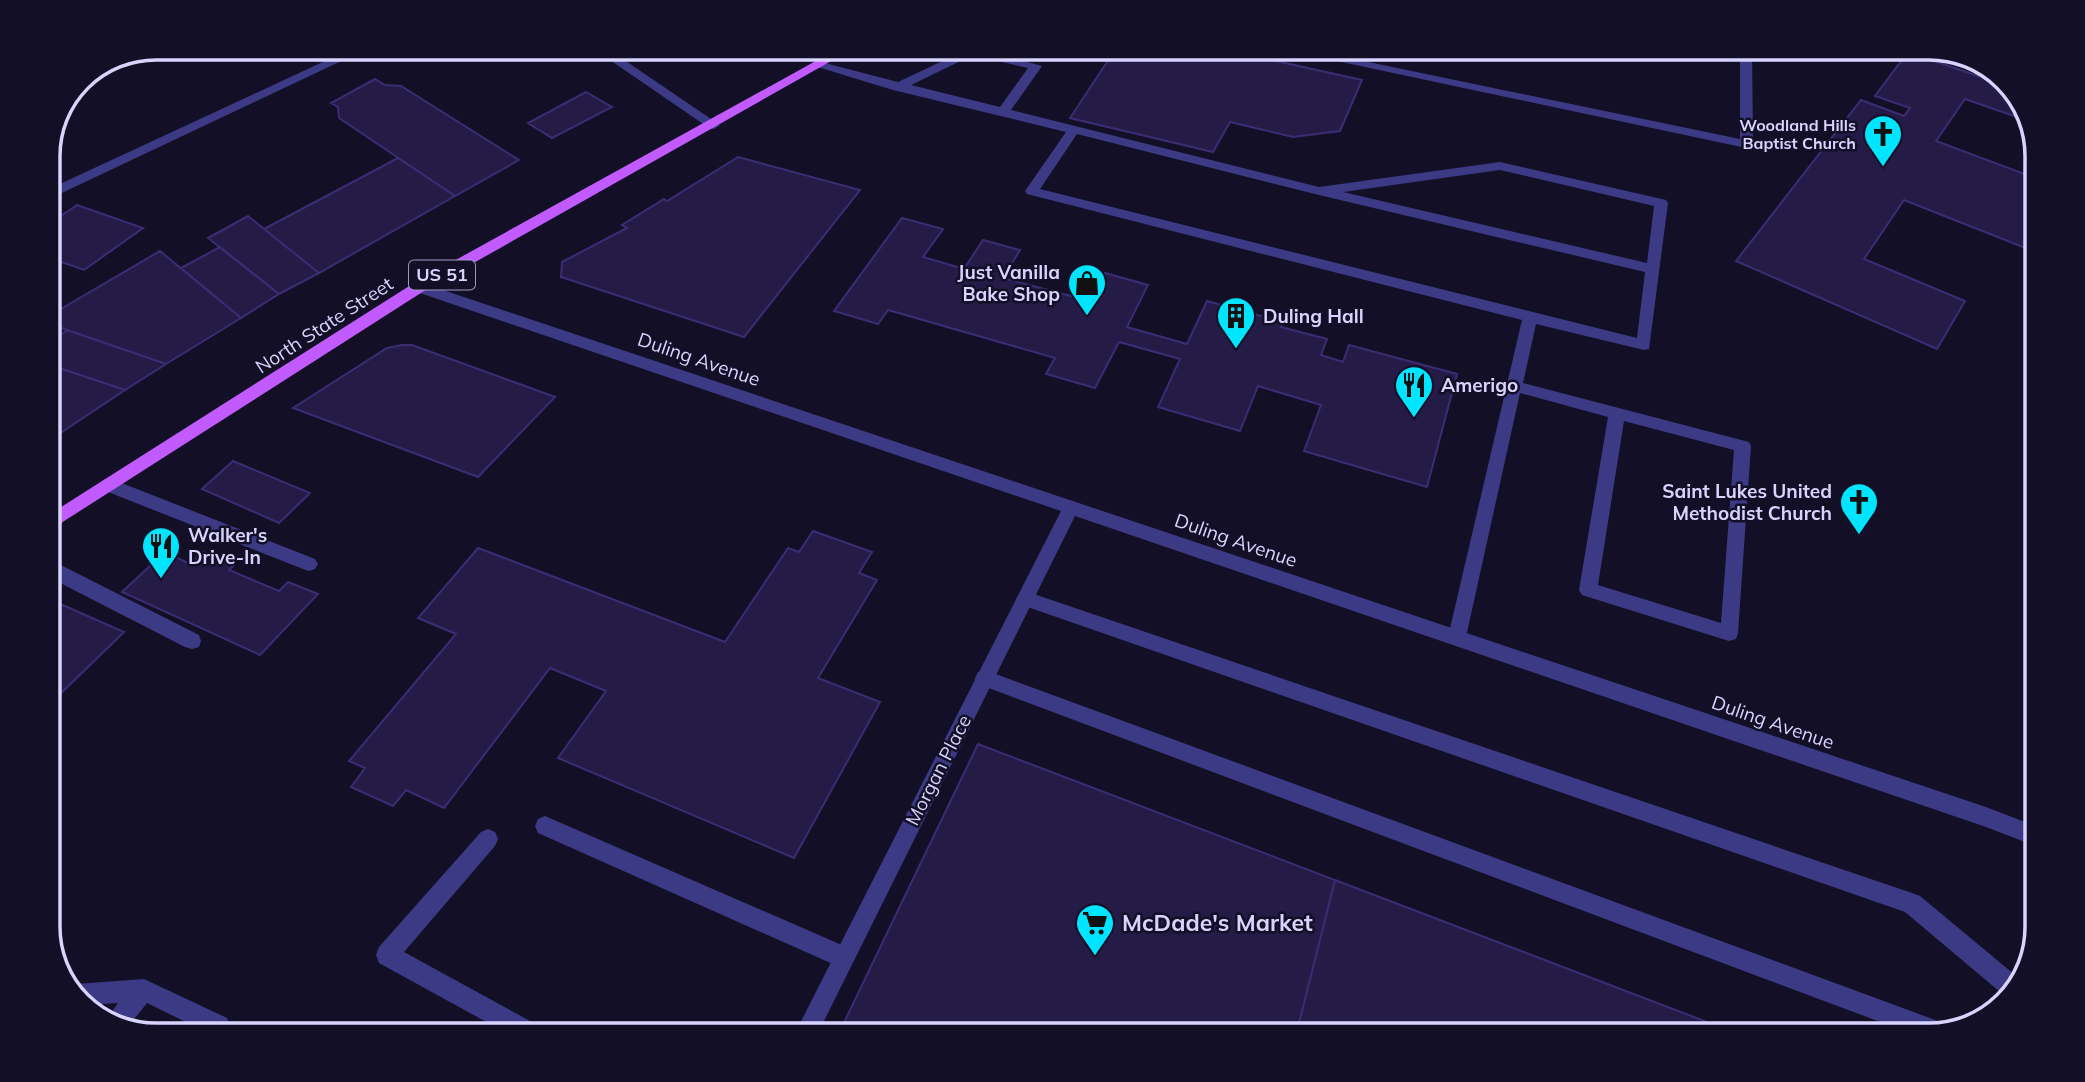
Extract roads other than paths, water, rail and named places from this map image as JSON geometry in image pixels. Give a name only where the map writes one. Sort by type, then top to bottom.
[{"type":"main road","name":"North State Street","points":[[60,517],[419,287],[826,60]]},
{"type":"street","points":[[60,189],[337,60]]},
{"type":"street","points":[[617,60],[715,124]]},
{"type":"street","points":[[897,87],[953,60]]},
{"type":"street","points":[[1003,112],[1036,66],[1010,60]]},
{"type":"street","points":[[1340,60],[1746,144],[1746,60]]},
{"type":"street","points":[[817,65],[1319,191],[1653,270]]},
{"type":"street","points":[[1074,130],[1032,191],[1644,345],[1661,203],[1500,166],[1319,191]]},
{"type":"street","name":"Duling Avenue","points":[[419,287],[1072,506],[2025,832]]},
{"type":"street","points":[[1457,637],[1530,317]]},
{"type":"street","points":[[1514,386],[1743,446],[1729,633],[1588,590],[1616,414]]},
{"type":"street","points":[[109,485],[309,564]]},
{"type":"street","name":"Morgan Place","points":[[810,1023],[1072,506]]},
{"type":"street","points":[[60,573],[192,641]]},
{"type":"street","points":[[1025,599],[1912,904],[2007,983]]},
{"type":"street","points":[[985,678],[1914,1023]]},
{"type":"street","points":[[545,826],[843,957]]},
{"type":"street","points":[[488,839],[387,955],[511,1023]]},
{"type":"street","points":[[87,994],[144,990],[213,1023]]},
{"type":"street","points":[[123,1016],[144,990]]},
{"type":"place","name":"Woodland Hills Baptist Church","points":[[1883,168]]},
{"type":"place","name":"Just Vanilla Bake Shop","points":[[1087,317]]},
{"type":"place","name":"Duling Hall","points":[[1236,350]]},
{"type":"place","name":"Amerigo","points":[[1414,419]]},
{"type":"place","name":"Saint Lukes United Methodist Church","points":[[1859,536]]},
{"type":"place","name":"Walker's Drive-In","points":[[161,580]]},
{"type":"place","name":"McDade's Market","points":[[1095,957]]}]
